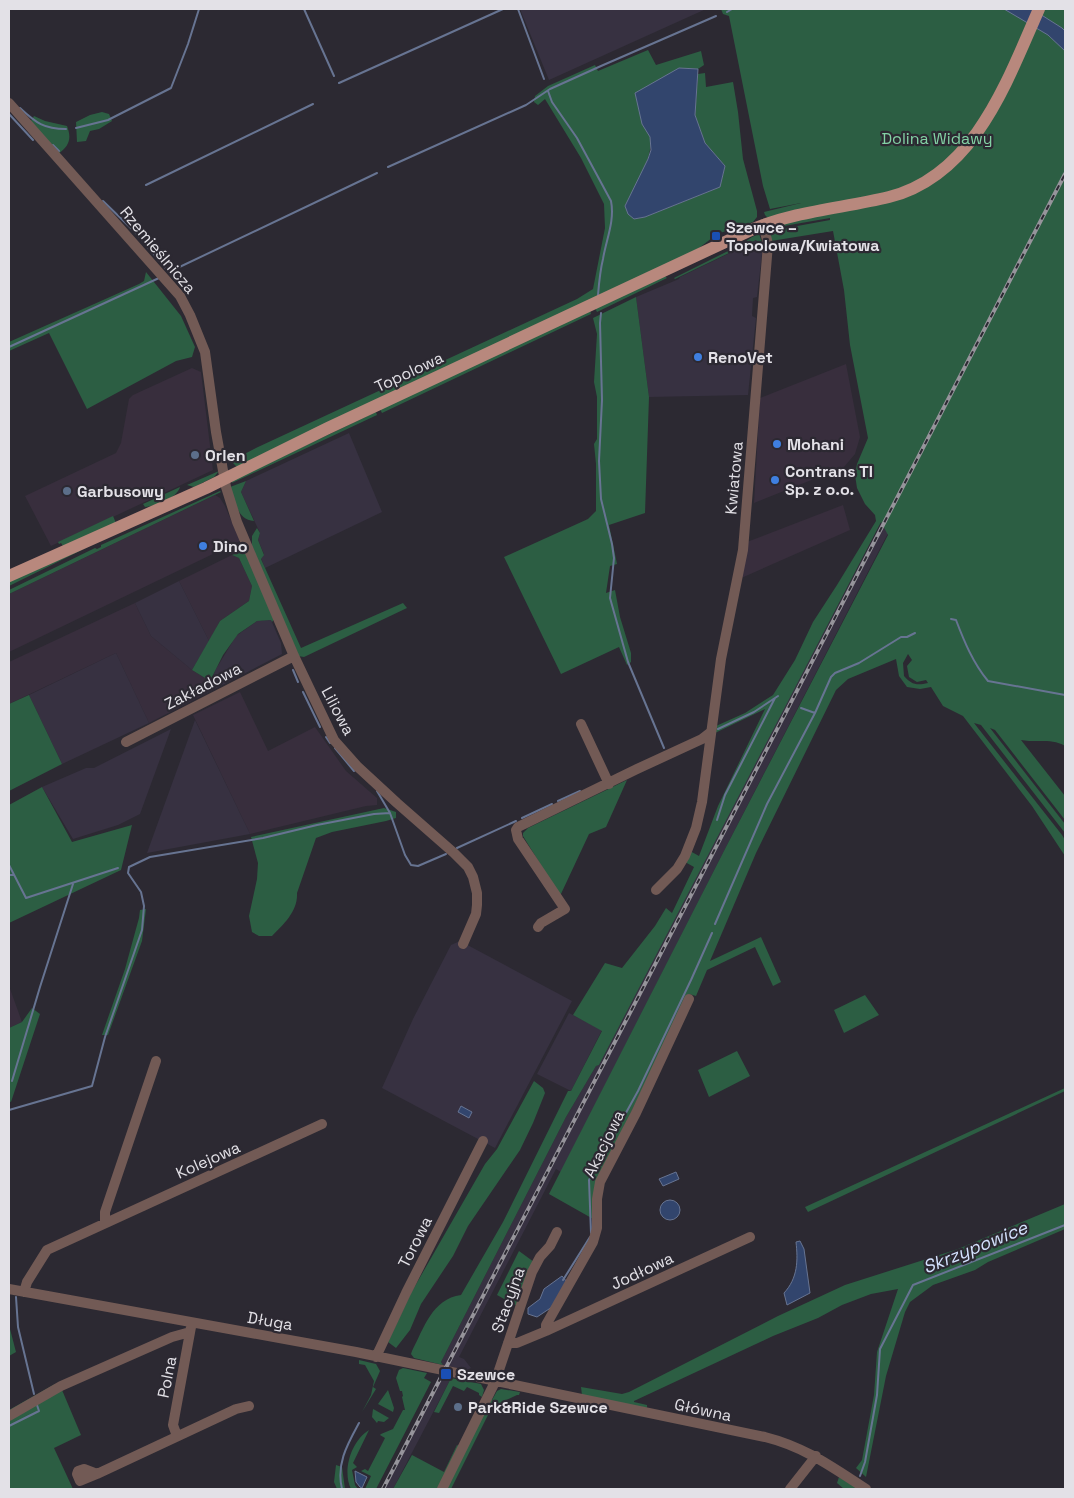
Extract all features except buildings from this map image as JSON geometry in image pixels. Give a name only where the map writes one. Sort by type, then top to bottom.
[{"type":"main road","name":"Topolowa","points":[[9,576],[224,479],[763,224],[782,218],[891,196],[912,189],[933,177],[971,141],[1002,91],[1039,9]]},
{"type":"street","name":"Rzemieślnicza","points":[[9,103],[180,296],[190,314],[205,352],[224,479]]},
{"type":"street","name":"Kwiatowa","points":[[656,890],[677,869],[692,841],[702,802],[725,634],[743,550],[768,244],[763,224]]},
{"type":"street","name":"Liliowa","points":[[224,479],[237,522],[294,656],[334,740],[358,767],[454,853],[468,867],[474,877],[477,893],[476,914],[463,944]]},
{"type":"street","name":"Zakładowa","points":[[126,742],[294,656]]},
{"type":"street","points":[[581,724],[609,784]]},
{"type":"street","points":[[538,927],[541,923],[564,909],[518,839],[516,830],[530,820],[702,740],[711,732]]},
{"type":"street","name":"Akacjowa","points":[[546,1331],[546,1325],[593,1242],[597,1228],[597,1199],[600,1182],[636,1113],[689,999]]},
{"type":"street","points":[[106,1222],[105,1212],[156,1061]]},
{"type":"street","name":"Kolejowa","points":[[24,1292],[27,1282],[48,1250],[322,1124]]},
{"type":"street","name":"Torowa","points":[[376,1356],[483,1141]]},
{"type":"street","name":"Stacyjna","points":[[442,1489],[495,1382],[532,1272],[557,1232]]},
{"type":"street","name":"Jodłowa","points":[[508,1343],[517,1343],[546,1331],[750,1237]]},
{"type":"street","name":"Długa","points":[[9,1289],[191,1327],[376,1356],[524,1388]]},
{"type":"street","points":[[9,1416],[61,1386],[191,1327]]},
{"type":"street","name":"Polna","points":[[177,1436],[173,1425],[191,1327]]},
{"type":"street","name":"Główna","points":[[524,1388],[765,1438],[797,1447],[816,1456],[866,1489]]},
{"type":"street","points":[[98,1474],[236,1409],[249,1406]]},
{"type":"street","points":[[790,1489],[816,1456]]},
{"type":"shaded area","points":[[520,9],[706,9],[549,80]]},
{"type":"shaded area","points":[[1065,175],[1012,293],[727,845],[561,1172],[556,1169],[459,1357],[464,1359],[471,1368],[467,1370],[443,1365],[441,1362],[566,1117],[596,1066],[599,1065],[751,770]]},
{"type":"shaded area","name":"RenoVet","points":[[757,240],[763,245],[757,297],[753,298],[752,316],[756,318],[748,395],[649,397],[636,297],[679,279]]},
{"type":"shaded area","points":[[846,364],[860,437],[855,454],[844,467],[754,503],[760,398]]},
{"type":"shaded area","points":[[192,368],[201,372],[213,470],[51,546],[25,496],[116,453],[121,443],[129,399],[133,395]]},
{"type":"shaded area","points":[[349,433],[382,512],[265,568],[261,558],[264,554],[258,540],[260,533],[241,492],[246,481]]},
{"type":"shaded area","points":[[215,495],[220,498],[225,506],[240,541],[9,652],[9,594]]},
{"type":"shaded area","points":[[843,505],[850,530],[739,579],[747,542]]},
{"type":"shaded area","points":[[232,555],[239,558],[252,586],[249,601],[220,621],[209,641],[179,581]]},
{"type":"shaded area","points":[[179,581],[209,641],[192,670],[151,636],[135,603]]},
{"type":"shaded area","points":[[135,603],[151,636],[192,670],[210,681],[205,694],[149,723],[116,653],[9,704],[9,662]]},
{"type":"shaded area","points":[[271,620],[281,643],[282,654],[205,694],[216,669],[236,636],[257,621]]},
{"type":"shaded area","points":[[116,653],[149,723],[62,764],[29,695]]},
{"type":"shaded area","points":[[240,692],[268,751],[315,727],[346,771],[377,798],[377,805],[250,834],[193,715]]},
{"type":"shaded area","points":[[195,720],[250,834],[147,853]]},
{"type":"shaded area","points":[[171,729],[140,814],[118,825],[73,839],[42,787],[86,768],[94,768]]},
{"type":"shaded area","points":[[460,941],[572,1001],[495,1148],[382,1088],[413,1019],[451,945]]},
{"type":"shaded area","points":[[9,986],[22,1022],[9,1028]]},
{"type":"shaded area","points":[[569,1013],[602,1030],[571,1091],[537,1074]]},
{"type":"shaded area","points":[[439,1376],[451,1378],[393,1489],[382,1489]]},
{"type":"green space","name":"Dolina Widawy","points":[[721,9],[1065,9],[1065,746],[1049,741],[1021,740],[1065,796],[1065,820],[995,730],[990,728],[1065,824],[1065,833],[981,725],[974,723],[1062,835],[1065,840],[1065,856],[1032,806],[963,716],[943,706],[931,687],[920,689],[907,687],[899,676],[896,659],[848,679],[836,690],[756,853],[710,961],[761,937],[781,982],[773,986],[755,947],[707,970],[696,996],[689,994],[613,1149],[595,1220],[549,1194],[888,535],[881,522],[599,1065],[596,1066],[566,1117],[441,1362],[443,1365],[414,1358],[411,1354],[412,1351],[425,1324],[436,1308],[443,1302],[461,1295],[503,1222],[568,1091],[571,1091],[602,1031],[573,1015],[605,963],[622,968],[655,926],[666,908],[672,913],[694,867],[685,862],[690,851],[699,856],[718,806],[765,709],[715,733],[716,726],[745,713],[773,695],[795,660],[813,622],[876,521],[875,515],[865,504],[857,488],[855,475],[857,464],[868,438],[850,345],[844,290],[833,231],[771,241],[769,230],[830,220],[830,218],[776,226],[765,215],[764,212],[801,203],[770,209],[763,186],[729,16],[723,14]],"holes":[[[908,654],[912,660],[907,666],[909,677],[917,682],[926,680],[928,683],[914,684],[904,676],[903,663]]]},
{"type":"green space","points":[[648,50],[656,65],[701,51],[704,65],[698,69],[679,68],[642,124],[650,138],[649,155],[625,206],[635,219],[645,217],[720,187],[725,166],[705,143],[695,115],[698,74],[705,73],[706,87],[733,82],[743,159],[757,211],[757,217],[753,222],[717,234],[694,252],[237,467],[231,461],[577,299],[593,289],[605,228],[604,204],[581,158],[545,99],[538,105],[534,102],[535,96],[548,86],[595,65],[598,71]]},
{"type":"green space","points":[[102,112],[109,114],[112,121],[99,129],[90,131],[86,141],[77,142],[76,122],[90,115]]},
{"type":"green space","points":[[34,116],[45,121],[67,126],[68,142],[65,148],[58,154],[29,124]]},
{"type":"green space","points":[[759,234],[763,245],[756,240],[674,278],[735,249]]},
{"type":"green space","points":[[146,272],[181,316],[195,347],[192,357],[176,361],[87,409],[49,333],[9,351],[9,342],[139,284],[144,281]]},
{"type":"green space","points":[[664,275],[667,278],[597,312],[595,308]]},
{"type":"green space","points":[[636,297],[649,397],[645,513],[609,525],[617,564],[610,566],[606,593],[615,590],[620,617],[631,653],[631,662],[627,665],[619,647],[561,674],[504,557],[588,519],[596,511],[594,444],[597,439],[597,397],[594,382],[597,334],[593,318]]},
{"type":"green space","points":[[590,310],[591,314],[382,413],[380,409]]},
{"type":"green space","points":[[376,412],[377,415],[232,483],[233,480]]},
{"type":"green space","points":[[219,471],[214,477],[194,487],[187,485]]},
{"type":"green space","points":[[246,481],[241,492],[254,521],[248,520],[240,513],[230,487]]},
{"type":"green space","points":[[180,487],[175,495],[165,501],[145,507],[143,504]]},
{"type":"green space","points":[[220,491],[9,594],[9,590],[95,548],[97,549],[101,545]]},
{"type":"green space","points":[[113,516],[116,523],[63,546],[58,542]]},
{"type":"green space","points":[[257,528],[260,533],[258,540],[264,555],[261,559],[301,648],[403,603],[407,608],[304,657],[298,656],[252,548],[252,536]]},
{"type":"green space","points":[[88,547],[9,586],[9,580]]},
{"type":"green space","points":[[246,550],[275,618],[272,622],[271,620],[257,621],[238,634],[223,655],[210,681],[192,670],[220,621],[249,601],[252,586],[239,558],[232,555]]},
{"type":"green space","points":[[29,695],[62,764],[9,791],[9,704]]},
{"type":"green space","points":[[627,780],[606,827],[589,834],[560,896],[523,836],[523,833],[528,828]]},
{"type":"green space","points":[[42,787],[72,842],[132,825],[121,870],[9,923],[9,805]]},
{"type":"green space","points":[[384,808],[396,812],[396,818],[332,832],[316,838],[297,893],[295,906],[289,917],[272,936],[259,936],[252,932],[249,916],[257,879],[258,863],[251,837]]},
{"type":"green space","points":[[146,909],[142,941],[108,1035],[102,1035],[125,969],[140,910]]},
{"type":"green space","points":[[865,995],[879,1015],[844,1033],[834,1010]]},
{"type":"green space","points":[[32,1008],[40,1014],[11,1102],[9,1101],[9,1028],[22,1022]]},
{"type":"green space","points":[[737,1051],[750,1076],[709,1097],[698,1070]]},
{"type":"green space","points":[[534,1081],[543,1088],[545,1093],[520,1150],[468,1226],[453,1256],[421,1304],[410,1330],[396,1348],[388,1342],[411,1293],[485,1164],[497,1149]]},
{"type":"green space","points":[[1065,1088],[1065,1091],[808,1212],[805,1207]]},
{"type":"green space","points":[[1065,1204],[1065,1229],[988,1262],[975,1270],[933,1285],[910,1302],[905,1312],[886,1376],[866,1477],[856,1468],[862,1460],[874,1395],[877,1352],[898,1289],[871,1294],[842,1305],[818,1318],[773,1336],[634,1401],[647,1405],[647,1408],[582,1395],[581,1387],[622,1394],[629,1392],[778,1316],[845,1285],[958,1249]]},
{"type":"green space","points":[[519,1251],[534,1262],[517,1306],[497,1295]]},
{"type":"green space","points":[[9,1330],[16,1352],[9,1356]]},
{"type":"green space","points":[[359,1360],[376,1364],[380,1371],[373,1387],[376,1389],[362,1412],[371,1395],[374,1381],[365,1365],[359,1364]]},
{"type":"green space","points":[[403,1368],[427,1373],[424,1378],[431,1382],[376,1489],[365,1489],[371,1476],[361,1471],[365,1469],[368,1471],[385,1438],[380,1435],[393,1429],[403,1410],[405,1410],[402,1391],[400,1391],[396,1378],[399,1370]]},
{"type":"green space","points":[[451,1378],[481,1384],[484,1390],[482,1397],[479,1393],[467,1387],[464,1391],[453,1386],[439,1413],[434,1412]]},
{"type":"green space","points":[[55,1384],[62,1390],[81,1435],[54,1448],[73,1489],[9,1489],[9,1410]]},
{"type":"green space","points":[[501,1389],[520,1392],[519,1395],[492,1407],[451,1489],[444,1489],[490,1400]]},
{"type":"green space","points":[[388,1390],[394,1408],[393,1412],[378,1404]]},
{"type":"green space","points":[[373,1409],[389,1418],[384,1422],[378,1421],[377,1423],[372,1417]]},
{"type":"green space","points":[[369,1430],[353,1463],[357,1467],[352,1470],[355,1485],[358,1489],[351,1489],[347,1474],[350,1457],[357,1441]]},
{"type":"green space","points":[[457,1445],[461,1447],[439,1489],[393,1489],[412,1455],[444,1472]]},
{"type":"green space","points":[[336,1465],[342,1467],[345,1489],[337,1489],[334,1482]]},
{"type":"green space","points":[[839,1477],[858,1489],[844,1489],[837,1483]]},
{"type":"water","points":[[1004,9],[1032,9],[1062,28],[1065,31],[1065,51],[1048,35]]},
{"type":"water","points":[[679,68],[698,69],[695,115],[705,143],[725,166],[720,187],[645,217],[634,219],[628,214],[625,206],[651,150],[650,137],[642,124],[635,93]]},
{"type":"water","points":[[461,1106],[472,1112],[469,1118],[458,1112]]},
{"type":"water","points":[[676,1172],[679,1179],[663,1186],[659,1179]]},
{"type":"water","points":[[670,1200],[677,1203],[680,1210],[677,1217],[670,1220],[663,1217],[660,1210],[663,1203]]},
{"type":"water","points":[[800,1241],[804,1249],[810,1293],[787,1305],[784,1293],[792,1281],[796,1269],[796,1242]]},
{"type":"water","points":[[562,1276],[567,1282],[552,1307],[537,1317],[528,1314],[528,1308],[540,1299],[544,1289]]},
{"type":"water","points":[[355,1471],[367,1477],[362,1488],[356,1482]]},
{"type":"waterway","points":[[76,128],[108,120],[171,88],[199,9]]},
{"type":"waterway","points":[[304,9],[334,76]]},
{"type":"waterway","points":[[339,83],[503,9]]},
{"type":"waterway","points":[[518,9],[544,79]]},
{"type":"waterway","points":[[727,12],[732,9]]},
{"type":"waterway","points":[[388,167],[526,105],[550,89],[716,16]]},
{"type":"waterway","points":[[548,91],[552,102],[577,138],[611,201],[612,216],[601,268],[598,295]]},
{"type":"waterway","points":[[146,185],[313,104]]},
{"type":"waterway","points":[[20,108],[41,124],[52,128],[66,129]]},
{"type":"waterway","points":[[9,114],[33,140]]},
{"type":"waterway","points":[[53,145],[59,151]]},
{"type":"waterway","points":[[103,201],[136,233],[169,272],[377,173]]},
{"type":"waterway","points":[[9,347],[159,278]]},
{"type":"waterway","points":[[601,313],[602,400],[599,461],[601,499],[614,558],[610,598],[628,662],[664,748]]},
{"type":"waterway","points":[[951,619],[956,620],[973,659],[988,681],[1065,695]]},
{"type":"waterway","points":[[715,924],[767,804],[815,713],[831,677],[835,673],[859,663],[901,637],[907,637],[915,633]]},
{"type":"waterway","points":[[293,670],[298,682]]},
{"type":"waterway","points":[[303,692],[320,727]]},
{"type":"waterway","points":[[718,729],[754,712],[778,696]]},
{"type":"waterway","points":[[717,820],[725,795],[775,698]]},
{"type":"waterway","points":[[801,708],[815,713]]},
{"type":"waterway","points":[[326,737],[330,743]]},
{"type":"waterway","points":[[335,748],[354,771]]},
{"type":"waterway","points":[[377,791],[390,813]]},
{"type":"waterway","points":[[558,801],[580,791]]},
{"type":"waterway","points":[[522,818],[552,804]]},
{"type":"waterway","points":[[9,1110],[92,1086],[105,1037],[142,930],[144,906],[141,892],[128,873],[129,867],[150,857],[263,838],[374,814],[390,813],[405,855],[411,865],[418,866],[446,854]]},
{"type":"waterway","points":[[457,848],[516,821]]},
{"type":"waterway","points":[[9,865],[26,898],[118,868]]},
{"type":"waterway","points":[[9,875],[14,875]]},
{"type":"waterway","points":[[12,1081],[73,884]]},
{"type":"waterway","points":[[591,1233],[589,1180],[638,1091],[712,933]]},
{"type":"waterway","name":"Skrzypowice","points":[[860,1476],[865,1462],[877,1395],[880,1349],[913,1285],[1065,1225]]},
{"type":"waterway","points":[[563,1280],[590,1237]]},
{"type":"waterway","points":[[16,1297],[18,1327],[34,1394]]},
{"type":"waterway","points":[[9,1426],[39,1411],[37,1405]]},
{"type":"waterway","points":[[342,1489],[340,1471],[344,1455],[359,1423]]},
{"type":"railway","points":[[383,1489],[1065,174]]},
{"type":"place","name":"Szewce – Topolowa/Kwiatowa","points":[[716,236]]},
{"type":"place","name":"RenoVet","points":[[698,357]]},
{"type":"place","name":"Mohani","points":[[777,444]]},
{"type":"place","name":"Orlen","points":[[195,455]]},
{"type":"place","name":"Contrans TI Sp. z o.o.","points":[[775,480]]},
{"type":"place","name":"Garbusowy","points":[[67,491]]},
{"type":"place","name":"Dino","points":[[203,546]]},
{"type":"place","name":"Szewce","points":[[446,1374]]},
{"type":"place","name":"Park&Ride Szewce","points":[[458,1407]]}]
